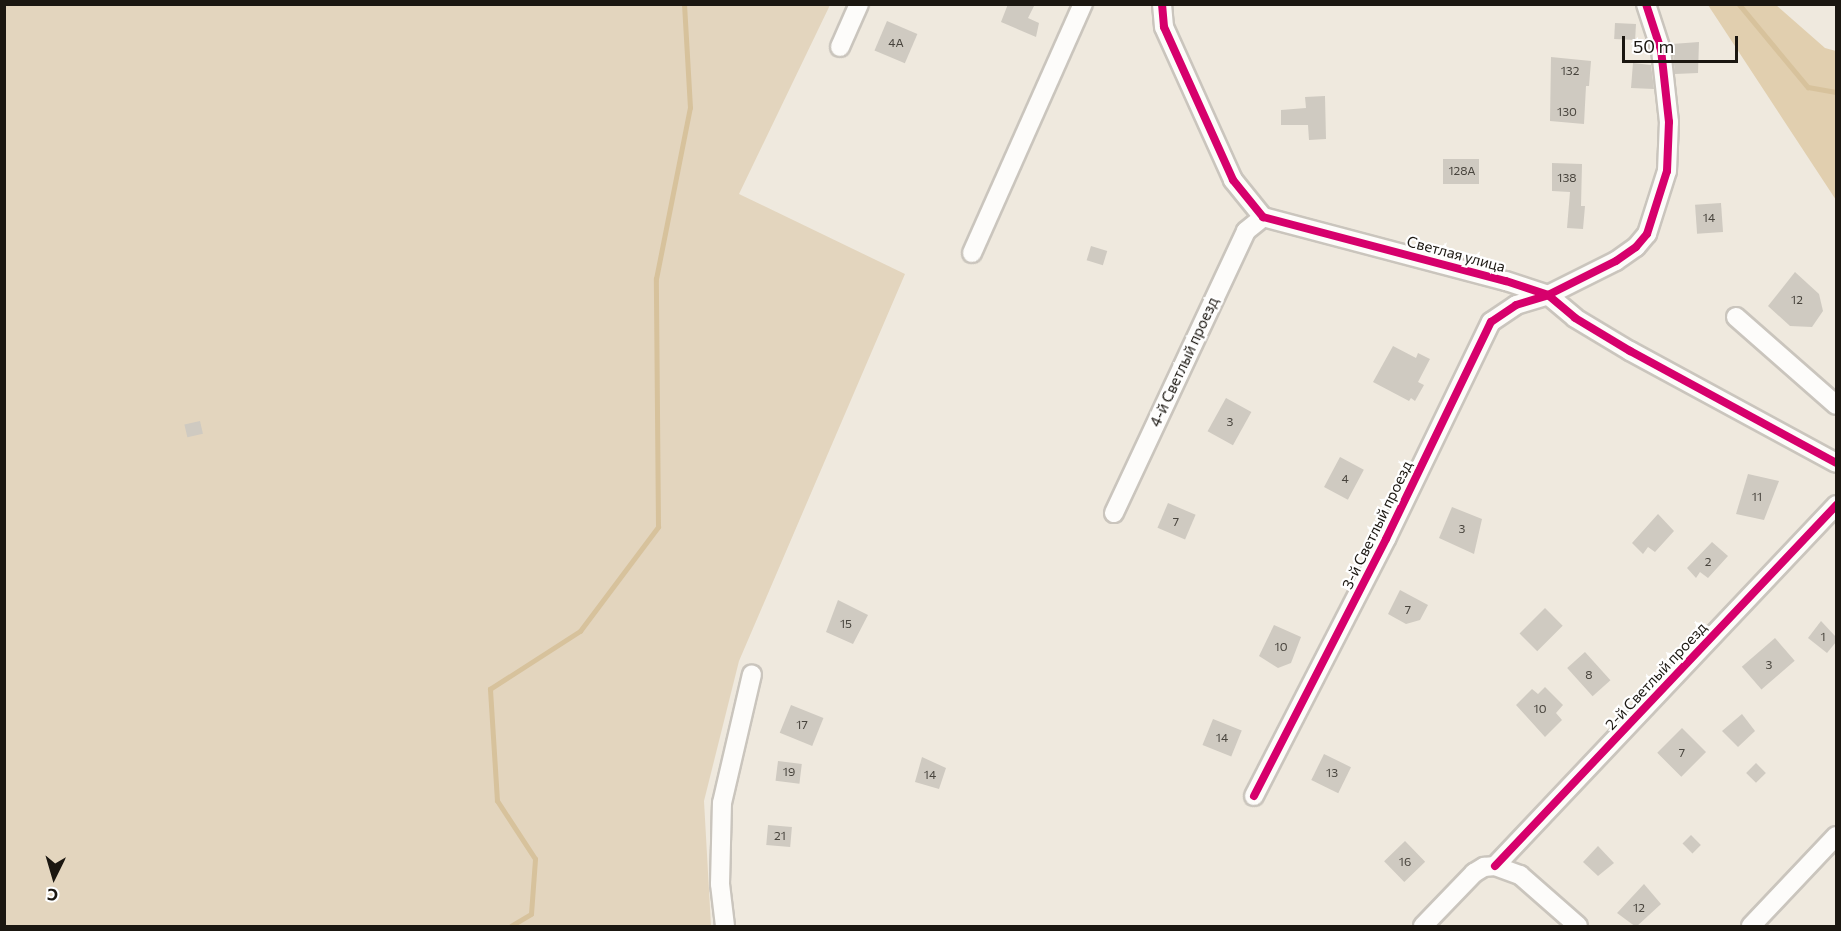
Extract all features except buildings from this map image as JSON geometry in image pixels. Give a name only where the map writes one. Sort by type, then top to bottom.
[{"type":"street","points":[[840,47],[859,4]]},
{"type":"street","points":[[972,253],[1083,4]]},
{"type":"street","points":[[1162,4],[1164,27],[1233,180],[1263,217]]},
{"type":"street","name":"3-й Светлый проезд","points":[[1254,796],[1386,539],[1491,322],[1516,305],[1548,295],[1616,261],[1636,247],[1647,234],[1667,171],[1669,122],[1666,77],[1661,50],[1646,4]]},
{"type":"street","name":"Светлая улица","points":[[1263,217],[1506,281],[1548,295],[1575,318],[1630,351],[1836,463]]},
{"type":"street","name":"4-й Светлый проезд","points":[[1114,513],[1246,231],[1263,217]]},
{"type":"street","points":[[1736,317],[1836,405]]},
{"type":"street","name":"2-й Светлый проезд","points":[[1423,927],[1474,873],[1484,867],[1494,866],[1836,505]]},
{"type":"street","points":[[724,927],[720,884],[723,803],[752,674]]},
{"type":"street","points":[[1751,927],[1836,836]]},
{"type":"street","points":[[1494,866],[1520,875],[1578,927]]},
{"type":"shaded area","points":[[5,5],[830,5],[739,194],[905,274],[739,661],[704,801],[711,926],[5,926]]},
{"type":"shaded area","points":[[1708,5],[1776,5],[1825,48],[1836,51],[1836,200]]},
{"type":"waterway","points":[[511,926],[531,914],[535,859],[497,801],[490,689],[580,631],[658,527],[656,279],[690,108],[684,4]]},
{"type":"waterway","points":[[1739,4],[1808,87],[1836,92]]},
{"type":"cycle path","points":[[1162,4],[1164,27],[1233,180],[1263,217],[1506,281],[1548,295],[1575,318],[1630,351],[1836,463]]},
{"type":"cycle path","points":[[1254,796],[1386,539],[1491,322],[1516,305],[1548,295],[1616,261],[1636,247],[1647,234],[1667,171],[1669,122],[1661,50],[1646,4]]},
{"type":"cycle path","points":[[1495,866],[1836,505]]}]
